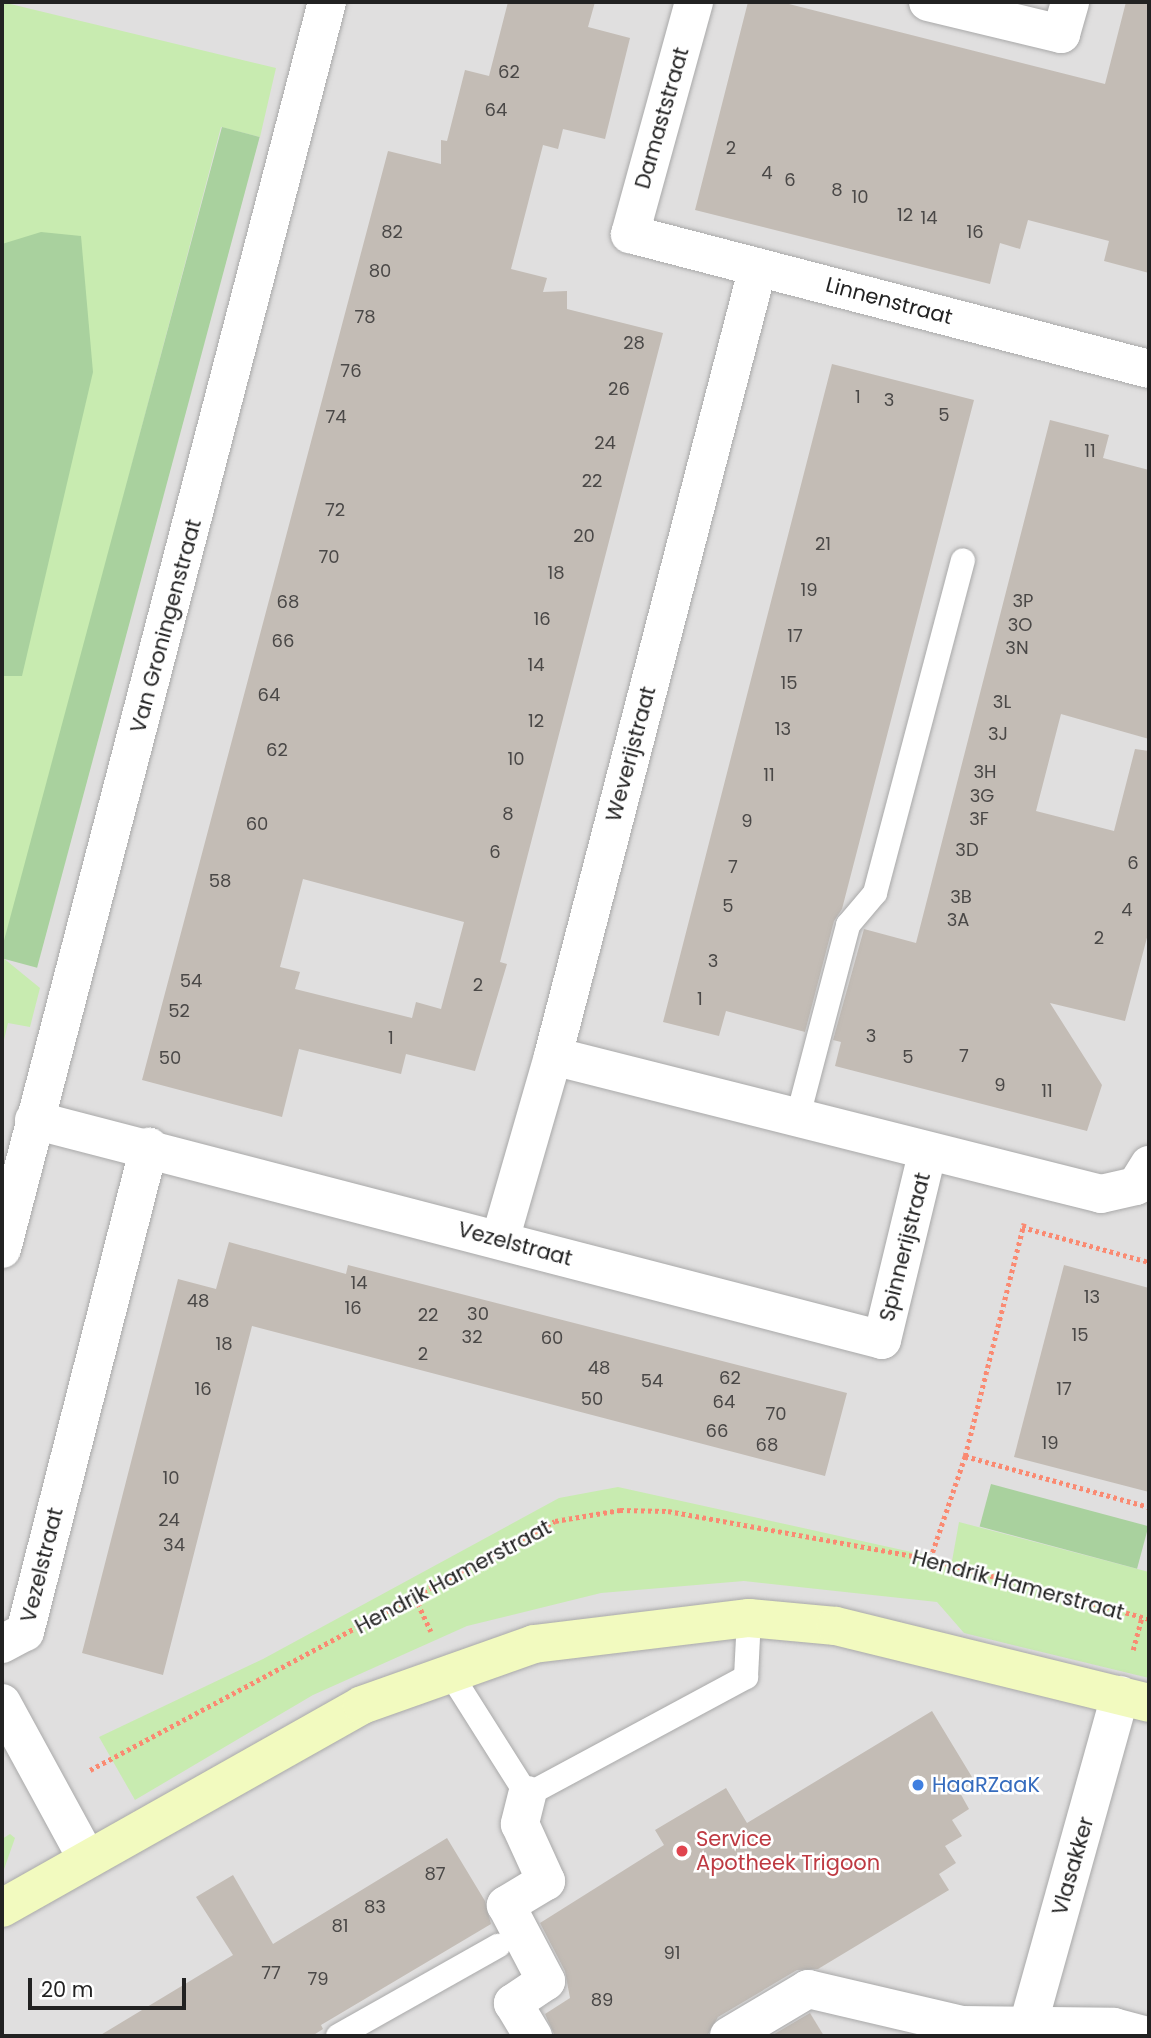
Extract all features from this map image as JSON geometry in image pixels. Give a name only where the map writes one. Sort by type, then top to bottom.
[{"type":"street","name":"Van Groningenstraat","points":[[2,1249],[327,2]]},
{"type":"street","name":"Damaststraat","points":[[630,234],[694,2]]},
{"type":"street","points":[[928,2],[1061,34],[1070,2]]},
{"type":"street","name":"Linnenstraat","points":[[630,234],[1149,369]]},
{"type":"street","name":"Weverijstraat","points":[[500,1240],[553,1056],[758,267]]},
{"type":"street","points":[[553,1056],[928,1154],[1101,1194],[1143,1176]]},
{"type":"street","name":"Vezelstraat","points":[[34,1121],[149,1147],[882,1340]]},
{"type":"street","name":"Vezelstraat","points":[[2,1644],[25,1632],[149,1147]]},
{"type":"street","name":"Spinnerijstraat","points":[[882,1340],[928,1154]]},
{"type":"street","points":[[2,1909],[362,1705],[534,1643],[749,1618],[836,1626],[1134,1699]]},
{"type":"street","name":"Vlasakker","points":[[1027,2030],[1134,1699]]},
{"type":"street","points":[[2,1703],[47,1793],[87,1859]]},
{"type":"street","points":[[527,1795],[520,1824],[545,1881],[506,1905],[546,1981],[513,2003],[533,2036]]},
{"type":"street","points":[[498,1946],[529,1993]]},
{"type":"street","points":[[729,2036],[808,1989],[961,2025],[1027,2030],[1114,2027],[1148,2036]]},
{"type":"lane","points":[[797,1120],[848,925],[875,893],[963,560]]},
{"type":"lane","points":[[450,1674],[527,1795],[746,1677],[749,1618]]},
{"type":"lane","points":[[338,2036],[498,1946]]},
{"type":"path","points":[[930,1559],[965,1456],[1036,1180]]},
{"type":"path","points":[[1023,1227],[1149,1262]]},
{"type":"path","points":[[965,1456],[1149,1507]]},
{"type":"path","name":"Hendrik Hamerstraat","points":[[47,1793],[555,1521],[620,1510],[668,1511],[930,1559],[1149,1619]]},
{"type":"shaded area","points":[[2,2],[1149,2],[1149,2036],[2,2036]]},
{"type":"green space","points":[[2,2],[276,68],[260,137],[221,127],[2,957]]},
{"type":"green space","points":[[222,127],[260,137],[37,968],[2,958],[2,948]]},
{"type":"green space","points":[[41,232],[81,236],[93,372],[22,676],[2,676],[2,244]]},
{"type":"green space","points":[[2,957],[40,988],[30,1027],[8,1023],[2,1048]]},
{"type":"green space","points":[[991,1484],[1148,1526],[1137,1569],[980,1527]]},
{"type":"green space","points":[[618,1487],[952,1561],[959,1522],[1149,1572],[1149,1678],[964,1633],[937,1602],[744,1581],[601,1593],[467,1626],[313,1695],[135,1800],[99,1737],[263,1659],[559,1498]]},
{"type":"green space","points":[[10,1834],[15,1838],[2,1875],[2,1839]]},
{"type":"building","points":[[508,2],[595,2],[588,27],[630,38],[605,139],[563,129],[558,149],[543,145],[511,269],[547,278],[543,292],[567,291],[567,309],[663,333],[500,962],[507,964],[475,1071],[406,1054],[401,1074],[299,1049],[282,1117],[142,1080],[388,151],[441,164],[441,140],[447,141],[465,70],[489,76]],"holes":[[[303,879],[464,922],[441,1009],[416,1002],[412,1018],[295,989],[300,972],[280,967]]]},
{"type":"building","points":[[748,2],[781,2],[1105,84],[1126,2],[1149,2],[1149,273],[1104,261],[1109,241],[1028,220],[1020,249],[1000,243],[990,284],[695,210]]},
{"type":"building","points":[[832,364],[974,400],[842,909],[834,921],[805,1032],[726,1011],[719,1036],[663,1022]]},
{"type":"building","points":[[1050,420],[1109,435],[1103,458],[1149,470],[1149,739],[1061,714],[1036,811],[1114,831],[1135,749],[1149,751],[1149,930],[1125,1021],[1050,1003],[1102,1085],[1087,1131],[835,1066],[841,1042],[833,1040],[864,929],[916,943]]},
{"type":"building","points":[[229,1242],[346,1274],[348,1265],[847,1393],[825,1476],[252,1326],[163,1675],[82,1653],[178,1279],[216,1289]]},
{"type":"building","points":[[1064,1265],[1149,1288],[1149,1492],[1014,1457]]},
{"type":"building","points":[[932,1711],[975,1782],[959,1791],[969,1809],[952,1820],[962,1836],[945,1846],[956,1863],[939,1874],[949,1890],[818,1969],[797,1970],[718,2017],[707,2036],[555,2036],[545,2014],[570,1998],[565,1971],[540,1923],[664,1845],[655,1830],[726,1788],[747,1823]]},
{"type":"building","points":[[447,1838],[485,1901],[491,1924],[321,2025],[323,2029],[312,2036],[99,2036],[233,1955],[196,1897],[233,1875],[273,1944]]},
{"type":"building","points":[[810,2013],[824,2036],[771,2036]]},
{"type":"place","name":"HaaRZaaK","points":[[918,1785]]},
{"type":"place","name":"Service Apotheek Trigoon","points":[[682,1851]]}]
